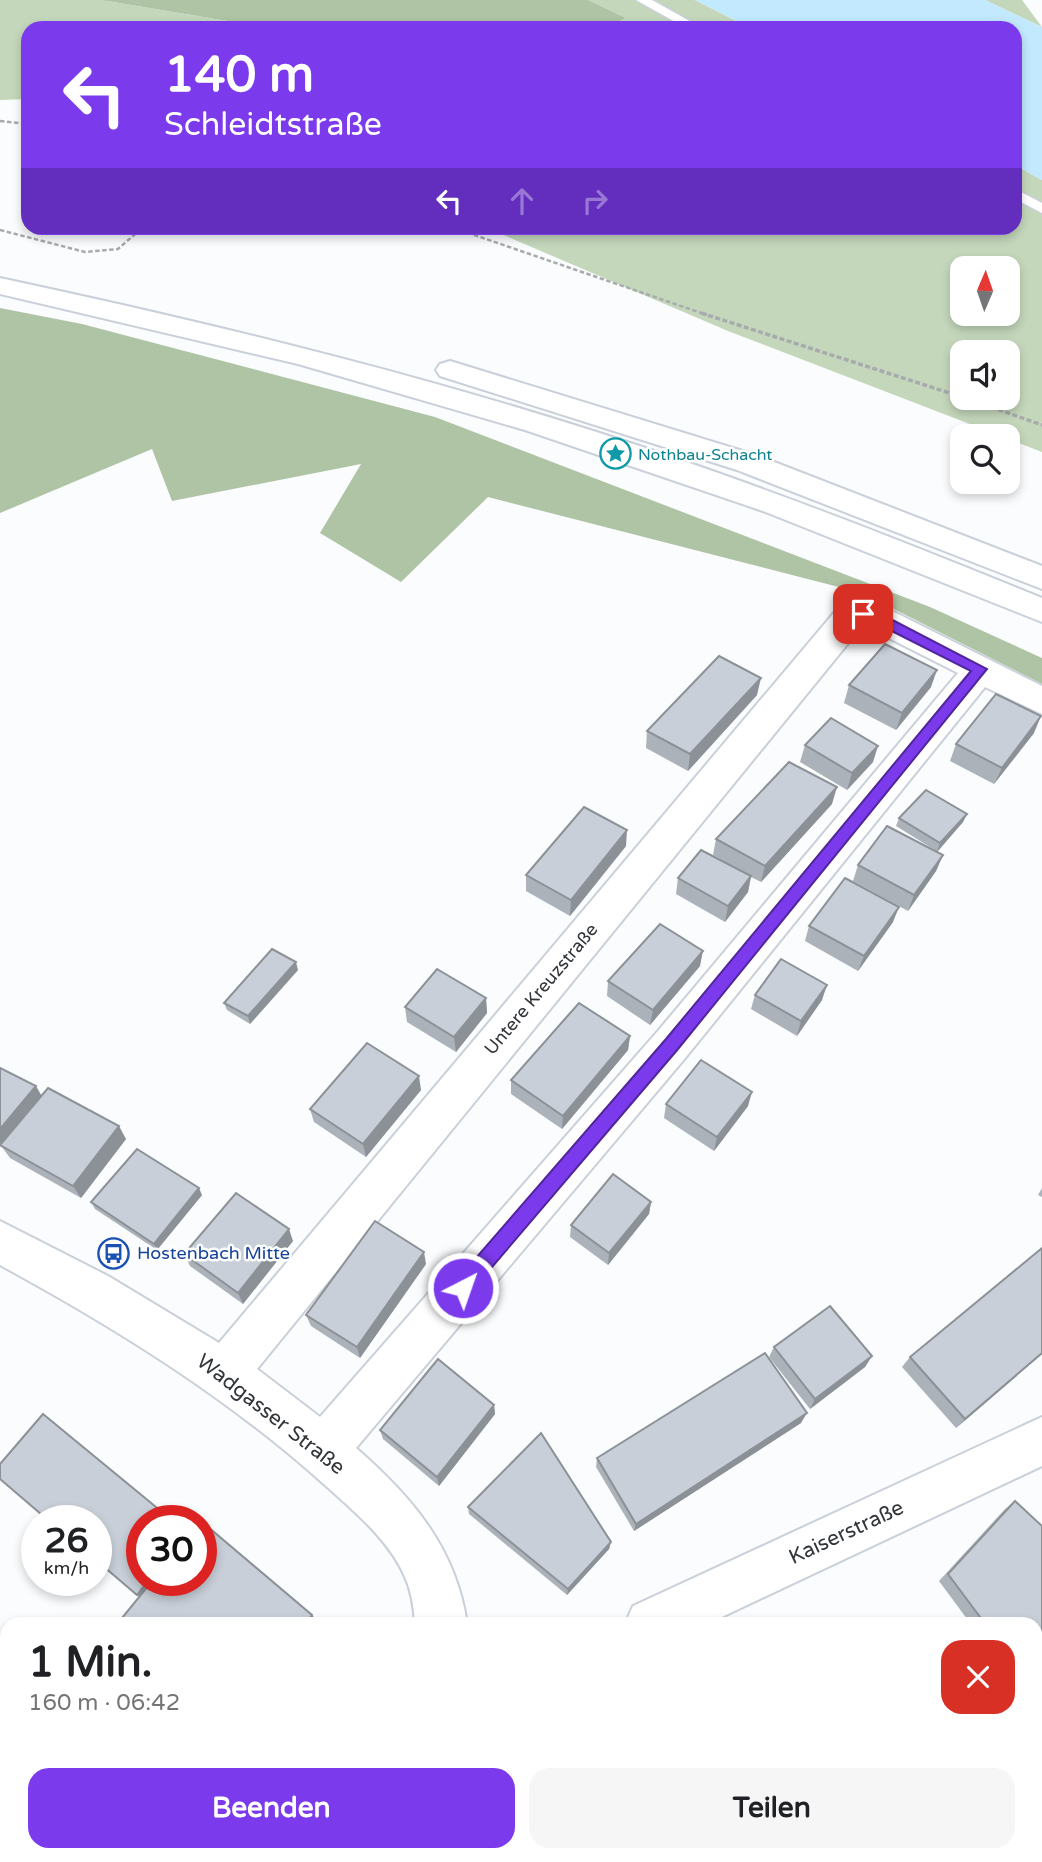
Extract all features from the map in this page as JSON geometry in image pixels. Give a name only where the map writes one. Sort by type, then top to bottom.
[{"type":"main road","points":[[0,260],[133,288],[316,333],[524,391],[748,463],[1042,578]]},
{"type":"main road","points":[[0,286],[115,310],[308,358],[585,438],[719,483],[1042,611]]},
{"type":"main road","name":"Untere Kreuzstraße","points":[[224,1373],[850,616],[863,614],[876,617],[980,669]]},
{"type":"main road","points":[[323,1450],[672,1044],[980,669],[1042,701]]},
{"type":"main road","name":"Wadgasser Straße","points":[[0,1242],[76,1282],[224,1373],[323,1450],[394,1517],[416,1546],[431,1579],[439,1617]]},
{"type":"main road","name":"Kaiserstraße","points":[[666,1617],[1042,1441]]},
{"type":"lane","points":[[642,0],[682,21]]},
{"type":"lane","points":[[1022,197],[1042,208]]},
{"type":"path","points":[[0,121],[21,123]]},
{"type":"path","points":[[0,230],[85,252],[118,249],[134,235]]},
{"type":"path","points":[[474,235],[680,306],[950,393]]},
{"type":"path","points":[[1000,410],[1042,425]]},
{"type":"green space","points":[[0,0],[101,0],[228,21],[21,21],[21,99],[0,100]]},
{"type":"green space","points":[[101,0],[588,0],[626,18],[620,21],[228,21]]},
{"type":"green space","points":[[588,0],[695,0],[736,21],[620,21],[626,18]]},
{"type":"green space","points":[[985,0],[1022,0],[1042,27]]},
{"type":"green space","points":[[1022,169],[1042,180],[1042,452],[1020,444],[1020,424],[970,424],[728,331],[503,235],[1022,235]]},
{"type":"green space","points":[[0,308],[82,324],[435,417],[930,607],[1042,658],[1042,684],[862,593],[488,497],[401,582],[320,533],[361,464],[172,501],[152,449],[0,513]]},
{"type":"water","points":[[695,0],[985,0],[1042,27],[1042,180],[1022,169],[1022,21],[736,21]]},
{"type":"building","points":[[885,644],[937,670],[902,713],[849,685]]},
{"type":"building","points":[[719,656],[761,678],[690,754],[647,731]]},
{"type":"building","points":[[996,694],[1041,716],[1002,768],[956,744]]},
{"type":"building","points":[[831,718],[878,746],[852,773],[805,745]]},
{"type":"building","points":[[789,762],[837,787],[765,866],[716,839]]},
{"type":"building","points":[[926,790],[967,814],[940,843],[899,818]]},
{"type":"building","points":[[584,807],[627,830],[571,900],[526,875]]},
{"type":"building","points":[[887,826],[943,855],[914,895],[858,865]]},
{"type":"building","points":[[701,850],[751,876],[728,906],[678,878]]},
{"type":"building","points":[[845,878],[899,907],[864,956],[809,926]]},
{"type":"building","points":[[660,924],[703,951],[653,1010],[608,981]]},
{"type":"building","points":[[272,949],[296,962],[248,1016],[224,1003]]},
{"type":"building","points":[[781,959],[827,985],[801,1021],[755,995]]},
{"type":"building","points":[[437,969],[486,998],[454,1037],[405,1007]]},
{"type":"building","points":[[579,1003],[630,1036],[563,1116],[511,1080]]},
{"type":"building","points":[[367,1043],[419,1076],[363,1144],[310,1109]]},
{"type":"building","points":[[701,1060],[752,1092],[717,1137],[666,1104]]},
{"type":"building","points":[[0,1068],[36,1086],[0,1129]]},
{"type":"building","points":[[48,1088],[119,1126],[73,1186],[0,1145]]},
{"type":"building","points":[[137,1149],[199,1188],[154,1244],[91,1202]]},
{"type":"building","points":[[613,1174],[651,1202],[609,1253],[571,1225]]},
{"type":"building","points":[[236,1193],[289,1229],[238,1293],[184,1254]]},
{"type":"building","points":[[375,1221],[424,1252],[357,1347],[306,1315]]},
{"type":"building","points":[[1042,1248],[1042,1353],[965,1419],[910,1357]]},
{"type":"building","points":[[830,1306],[872,1356],[815,1399],[774,1347]]},
{"type":"building","points":[[765,1353],[807,1413],[636,1524],[597,1458]]},
{"type":"building","points":[[438,1359],[494,1405],[437,1477],[380,1430]]},
{"type":"building","points":[[43,1414],[154,1505],[126,1505],[126,1586],[112,1574],[112,1505],[30,1505],[0,1479],[0,1464]]},
{"type":"building","points":[[541,1433],[611,1542],[568,1589],[468,1507]]},
{"type":"building","points":[[1015,1501],[1042,1526],[1042,1617],[980,1617],[948,1574]]},
{"type":"building","points":[[217,1535],[312,1615],[311,1617],[123,1617],[140,1596],[217,1596]]},
{"type":"place","name":"Nothbau-Schacht","points":[[615,454]]},
{"type":"place","name":"Hostenbach Mitte","points":[[114,1253]]},
{"type":"route","points":[[463,1288],[672,1044],[980,669],[876,617],[863,614]]}]
